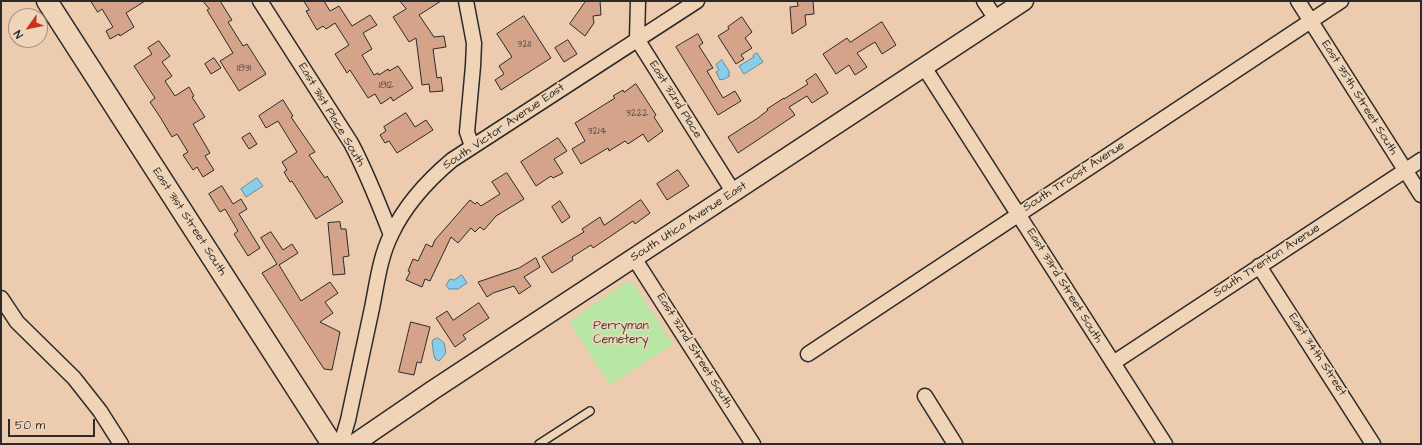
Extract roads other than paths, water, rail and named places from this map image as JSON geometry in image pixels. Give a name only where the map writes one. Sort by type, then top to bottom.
[{"type":"main road","name":"East 31st Street South","points":[[47,1],[332,444]]},
{"type":"street","name":"East 31st Place South","points":[[260,1],[351,143],[367,174],[391,235]]},
{"type":"street","points":[[466,1],[474,43],[467,132],[472,146]]},
{"type":"street","points":[[637,39],[638,1]]},
{"type":"street","name":"South Victor Avenue East","points":[[341,444],[348,420],[381,264],[391,235],[404,212],[427,183],[452,160],[472,146],[697,1]]},
{"type":"street","points":[[984,1],[996,19]]},
{"type":"street","name":"South Utica Avenue East","points":[[354,444],[433,390],[1024,1]]},
{"type":"street","name":"East 35th Street South","points":[[1298,1],[1421,194]]},
{"type":"street","name":"South Troost Avenue","points":[[808,354],[1341,1]]},
{"type":"street","name":"East 32nd Place","points":[[637,39],[734,192]]},
{"type":"street","name":"East 33rd Street South","points":[[924,67],[1112,363],[1159,442]]},
{"type":"street","name":"South Trenton Avenue","points":[[1112,363],[1421,160]]},
{"type":"street","name":"East 32nd Street South","points":[[634,258],[753,444]]},
{"type":"street","name":"East 34th Street","points":[[1260,266],[1374,444]]},
{"type":"street","points":[[1,298],[17,322],[74,378],[100,411],[121,444]]},
{"type":"street","points":[[1,313],[17,322]]},
{"type":"street","points":[[925,396],[955,444]]},
{"type":"lane","points":[[539,444],[590,411]]},
{"type":"water","points":[[757,53],[763,62],[744,74],[739,66],[754,57],[753,56]]},
{"type":"water","points":[[722,60],[730,73],[728,74],[730,76],[720,80],[716,72],[719,70],[716,65]]},
{"type":"water","points":[[257,178],[263,186],[246,197],[241,189]]},
{"type":"water","points":[[462,275],[467,283],[458,289],[449,289],[446,285],[450,279],[454,280]]},
{"type":"water","points":[[438,338],[444,343],[446,352],[439,361],[435,359],[432,342]]},
{"type":"park label","name":"Perryman Cemetery","points":[[621,333]]}]
